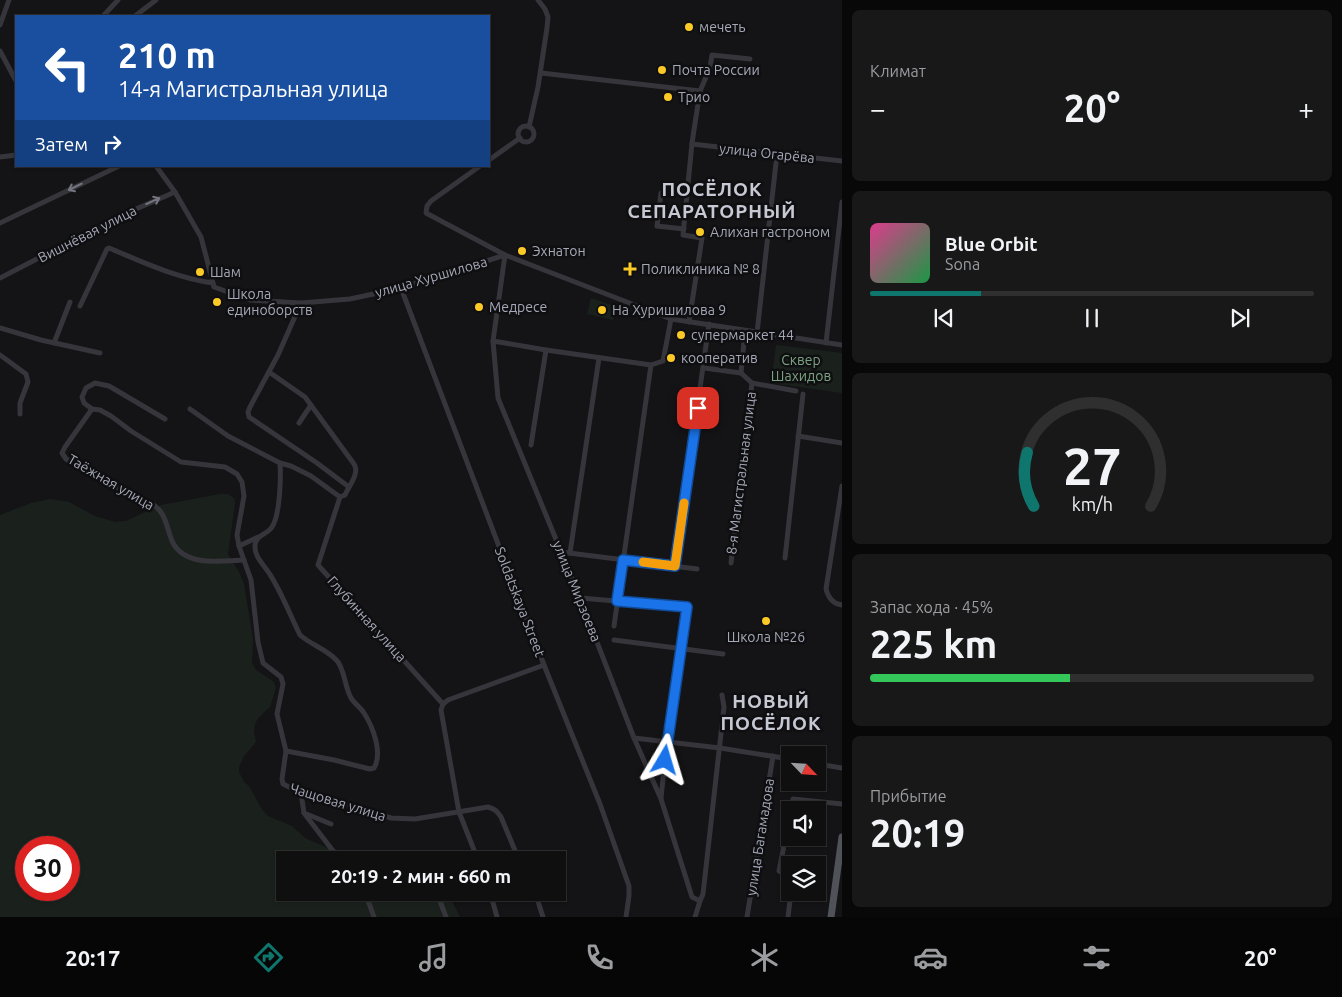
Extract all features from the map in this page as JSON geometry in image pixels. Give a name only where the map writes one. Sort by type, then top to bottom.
[{"type":"main road","points":[[831,917],[842,837]]},
{"type":"street","points":[[0,25],[9,0]]},
{"type":"street","points":[[104,15],[118,0]]},
{"type":"street","points":[[136,15],[156,0]]},
{"type":"street","points":[[529,127],[519,130],[520,138],[526,142],[531,140],[534,134],[529,127],[541,73],[548,17],[545,8],[538,0]]},
{"type":"street","points":[[0,51],[15,79]]},
{"type":"street","points":[[690,322],[702,238],[683,235],[692,144],[700,91],[710,68],[712,55],[750,60]]},
{"type":"street","points":[[541,73],[605,82],[700,91]]},
{"type":"street","points":[[490,159],[520,138]]},
{"type":"street","name":"улица Огарёва","points":[[692,144],[842,161]]},
{"type":"street","points":[[757,332],[777,154]]},
{"type":"street","points":[[0,157],[15,155]]},
{"type":"street","points":[[0,223],[117,167]]},
{"type":"street","points":[[157,167],[175,192],[201,237],[213,283]]},
{"type":"street","points":[[479,167],[431,201],[425,210],[428,216],[505,255],[671,319],[842,346]]},
{"type":"street","name":"Вишнёвая улица","points":[[0,278],[120,216],[175,192]]},
{"type":"street","points":[[661,193],[657,226],[684,228]]},
{"type":"street","points":[[826,343],[842,202]]},
{"type":"street","name":"улица Хуршилова","points":[[80,306],[109,248],[162,270],[194,280],[213,283],[214,287],[250,300],[301,303],[350,299],[401,288],[505,255]]},
{"type":"street","name":"улица Мирзоева","points":[[505,255],[493,340],[498,398],[580,598],[634,738],[661,799],[692,897],[700,901]]},
{"type":"street","name":"Soldatskaya Street","points":[[401,288],[544,665],[600,804],[629,886],[626,917]]},
{"type":"street","points":[[54,343],[70,302]]},
{"type":"street","points":[[301,303],[278,355],[250,407],[249,417],[252,421],[317,463],[349,487]]},
{"type":"street","points":[[493,340],[546,350],[651,365],[663,361],[671,319]]},
{"type":"street","points":[[675,566],[709,324]]},
{"type":"street","points":[[0,328],[13,333],[100,353]]},
{"type":"street","points":[[742,372],[745,331]]},
{"type":"street","points":[[531,445],[546,350]]},
{"type":"street","points":[[0,355],[26,374],[28,382],[20,403],[20,414]]},
{"type":"street","points":[[570,553],[599,358]]},
{"type":"street","points":[[614,626],[651,365]]},
{"type":"street","points":[[704,368],[742,372],[752,383],[796,391]]},
{"type":"street","points":[[190,409],[228,436],[310,476],[340,497],[345,495],[356,472],[356,468],[305,397],[269,372]]},
{"type":"street","points":[[92,409],[84,403],[82,397],[86,388],[95,383],[109,386],[165,419]]},
{"type":"street","name":"8-я Магистральная улица","points":[[730,563],[752,383]]},
{"type":"street","points":[[785,558],[803,394]]},
{"type":"street","points":[[298,424],[311,405]]},
{"type":"street","name":"Чащовая улица","points":[[92,409],[100,410],[111,416],[131,431],[181,462],[217,465],[237,474],[242,482],[244,496],[237,535],[251,580],[258,642],[263,662],[281,677],[283,684],[277,714],[286,752],[283,784],[300,793],[343,803],[391,818],[415,819],[488,808],[498,811],[515,851]]},
{"type":"street","name":"Таёжная улица","points":[[92,409],[65,447],[62,453],[66,459],[161,511],[174,544],[179,550],[197,560],[211,562],[244,560]]},
{"type":"street","points":[[798,436],[842,443]]},
{"type":"street","points":[[239,546],[270,529],[273,525],[281,480],[280,463]]},
{"type":"street","points":[[842,486],[826,589],[831,600],[836,605],[842,605]]},
{"type":"street","name":"Глубинная улица","points":[[340,497],[318,565],[443,704]]},
{"type":"street","points":[[258,536],[255,545],[260,561],[270,574],[300,635],[338,662],[351,698],[363,711],[371,724],[376,742],[377,763],[374,768],[370,769],[334,760],[286,752]]},
{"type":"street","points":[[561,552],[697,569]]},
{"type":"street","points":[[580,598],[687,607],[661,799]]},
{"type":"street","points":[[614,640],[723,654]]},
{"type":"street","points":[[474,851],[459,812],[441,710],[443,704],[448,700],[544,665]]},
{"type":"street","points":[[695,917],[703,894],[724,707],[722,695]]},
{"type":"street","points":[[634,738],[781,757]]},
{"type":"street","name":"улица Багамадова","points":[[747,917],[773,756]]},
{"type":"street","points":[[826,765],[842,768]]},
{"type":"street","points":[[300,793],[304,813],[333,851]]},
{"type":"street","points":[[793,801],[793,799],[813,801]]},
{"type":"street","points":[[826,802],[842,804]]},
{"type":"street","points":[[304,813],[331,824]]},
{"type":"street","points":[[781,861],[779,871],[781,872]]},
{"type":"street","points":[[368,901],[374,917]]},
{"type":"street","points":[[440,901],[446,917]]},
{"type":"street","points":[[493,901],[497,917]]},
{"type":"street","points":[[538,901],[543,917]]},
{"type":"street","points":[[788,917],[790,901]]},
{"type":"green space","name":"На Хуришилова 9","points":[[591,298],[617,307],[613,320],[587,314]]},
{"type":"green space","name":"Сквер Шахидов","points":[[776,345],[842,353],[842,393],[771,383]]},
{"type":"green space","points":[[220,494],[228,494],[234,498],[235,503],[228,554],[244,584],[253,639],[252,663],[256,670],[274,682],[276,688],[270,707],[258,718],[255,724],[256,742],[244,756],[239,772],[268,816],[292,826],[305,838],[330,849],[344,851],[276,851],[276,901],[452,901],[460,917],[0,917],[0,515],[31,503],[50,499],[69,502],[95,516],[115,522],[126,521],[161,505]]},
{"type":"slow traffic","points":[[643,562],[675,566],[684,503]]},
{"type":"place","name":"мечеть","points":[[689,27]]},
{"type":"place","name":"Почта России","points":[[662,70]]},
{"type":"place","name":"Трио","points":[[668,97]]},
{"type":"place","name":"Алихан гастроном","points":[[700,232]]},
{"type":"place","name":"Эхнатон","points":[[522,251]]},
{"type":"place","name":"Поликлиника № 8","points":[[630,269]]},
{"type":"place","name":"Шам","points":[[200,272]]},
{"type":"place","name":"Школа единоборств","points":[[217,302]]},
{"type":"place","name":"Медресе","points":[[479,307]]},
{"type":"place","name":"На Хуришилова 9","points":[[602,310]]},
{"type":"place","name":"супермаркет 44","points":[[681,335]]},
{"type":"place","name":"кооператив","points":[[671,358]]},
{"type":"place","name":"Школа №26","points":[[766,621]]},
{"type":"district","name":"ПОСЁЛОК СЕПАРАТОРНЫЙ","points":[[712,200]]},
{"type":"district","name":"НОВЫЙ ПОСЁЛОК","points":[[771,712]]},
{"type":"route","points":[[665,760],[687,607],[617,601],[623,560],[675,566],[698,408]]}]
